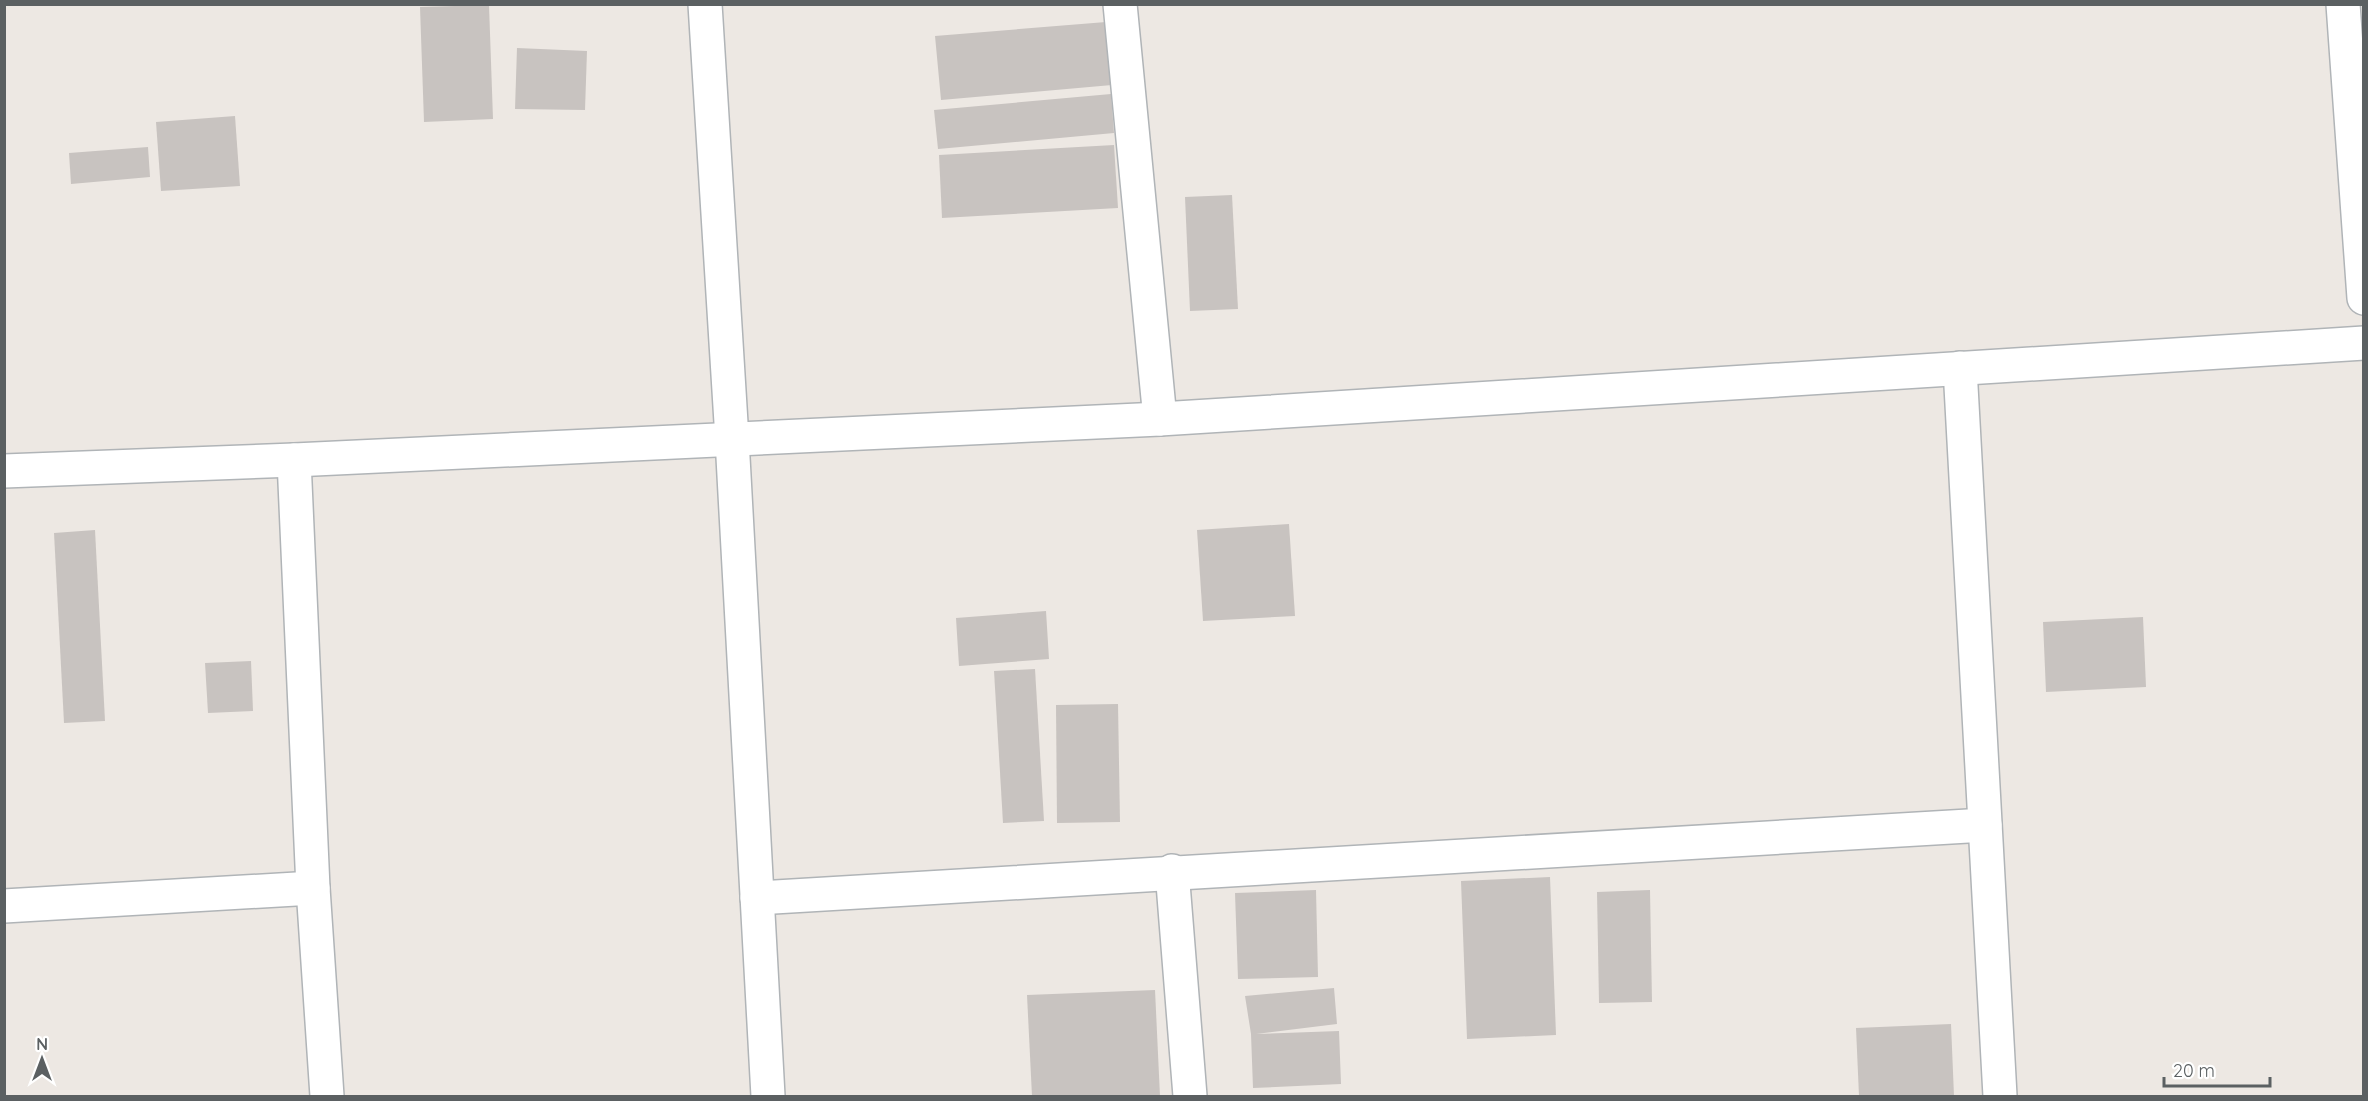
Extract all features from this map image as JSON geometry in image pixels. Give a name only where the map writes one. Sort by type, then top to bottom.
[{"type":"street","points":[[705,4],[732,438],[768,1096]]},
{"type":"street","points":[[1120,4],[1160,419]]},
{"type":"street","points":[[2343,4],[2364,298]]},
{"type":"street","points":[[4,471],[294,460],[1160,419],[2364,343]]},
{"type":"street","points":[[1960,368],[2000,1096]]},
{"type":"street","points":[[294,460],[313,888],[327,1096]]},
{"type":"street","points":[[757,898],[1985,825]]},
{"type":"street","points":[[1172,872],[1190,1096]]},
{"type":"street","points":[[4,906],[313,888]]},
{"type":"building","points":[[489,5],[493,119],[424,122],[420,7]]},
{"type":"building","points":[[1106,22],[1112,85],[941,100],[935,36]]},
{"type":"building","points":[[517,48],[587,51],[585,110],[515,109]]},
{"type":"building","points":[[1111,94],[1114,133],[938,149],[934,110]]},
{"type":"building","points":[[235,116],[240,186],[161,191],[156,122]]},
{"type":"building","points":[[1114,145],[1118,208],[942,218],[939,155]]},
{"type":"building","points":[[148,147],[150,177],[71,184],[69,153]]},
{"type":"building","points":[[1232,195],[1238,309],[1190,311],[1185,197]]},
{"type":"building","points":[[1289,524],[1295,616],[1203,621],[1197,530]]},
{"type":"building","points":[[95,530],[105,721],[64,723],[54,533]]},
{"type":"building","points":[[1046,611],[1049,659],[959,666],[956,618]]},
{"type":"building","points":[[2143,617],[2146,687],[2046,692],[2043,622]]},
{"type":"building","points":[[251,661],[253,711],[208,713],[205,663]]},
{"type":"building","points":[[1035,669],[1044,821],[1003,823],[994,671]]},
{"type":"building","points":[[1118,704],[1120,822],[1057,823],[1056,705]]},
{"type":"building","points":[[1550,877],[1556,1035],[1467,1039],[1461,881]]},
{"type":"building","points":[[1316,890],[1318,977],[1238,979],[1235,893]]},
{"type":"building","points":[[1650,890],[1652,1002],[1599,1003],[1597,892]]},
{"type":"building","points":[[1334,988],[1337,1024],[1256,1034],[1339,1031],[1341,1084],[1253,1088],[1251,1034],[1245,996]]},
{"type":"building","points":[[1155,990],[1160,1096],[1032,1096],[1027,995]]},
{"type":"building","points":[[1951,1024],[1954,1096],[1859,1096],[1856,1028]]}]
